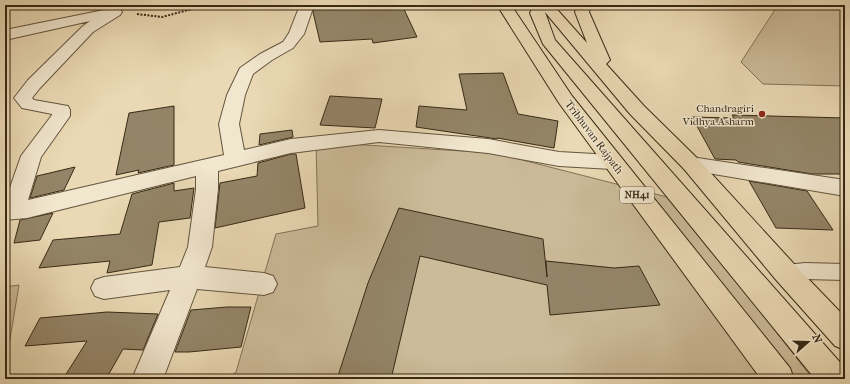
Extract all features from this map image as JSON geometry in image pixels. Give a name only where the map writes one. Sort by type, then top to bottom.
[{"type":"highway","name":"Tribhuvan Rajpath","points":[[504,5],[565,99],[779,379]]},
{"type":"highway","points":[[584,5],[582,12],[610,77]]},
{"type":"highway","points":[[541,8],[610,77],[637,110],[691,164],[786,274],[845,337]]},
{"type":"highway","points":[[541,8],[548,41],[834,379]]},
{"type":"street","points":[[235,159],[229,124],[236,95],[246,72],[266,57],[288,45],[296,34],[307,5]]},
{"type":"street","points":[[5,36],[112,8]]},
{"type":"street","points":[[112,8],[88,29],[34,84],[23,98],[28,104],[61,110],[61,116],[31,156],[9,211],[27,209],[207,165],[297,145],[378,136],[488,146],[559,159],[612,162]]},
{"type":"street","points":[[691,164],[845,188]]},
{"type":"street","points":[[147,379],[155,363],[200,247],[207,189],[207,165]]},
{"type":"street","points":[[104,288],[188,277],[264,284]]},
{"type":"lane","points":[[786,274],[805,271],[845,272]]},
{"type":"path","points":[[112,8],[162,16],[207,5]]},
{"type":"shaded area","points":[[778,5],[845,5],[845,86],[763,84],[741,62]]},
{"type":"shaded area","points":[[316,142],[495,153],[671,198],[813,379],[226,379],[236,372],[276,234],[318,226]]},
{"type":"shaded area","points":[[19,285],[6,363],[5,366],[5,287]]},
{"type":"building","points":[[315,5],[402,5],[417,37],[373,43],[372,39],[320,42],[313,12]]},
{"type":"building","points":[[503,73],[518,114],[558,121],[554,148],[497,138],[416,127],[419,106],[467,110],[459,74]]},
{"type":"building","points":[[330,96],[382,99],[375,128],[320,125]]},
{"type":"building","points":[[174,106],[174,165],[138,173],[139,170],[116,175],[129,113]]},
{"type":"building","points":[[732,115],[845,118],[845,174],[812,174],[738,162],[736,160],[715,159],[692,117],[734,118]]},
{"type":"building","points":[[292,130],[293,137],[259,145],[260,134]]},
{"type":"building","points":[[296,154],[305,208],[215,228],[220,183],[257,176],[258,163]]},
{"type":"building","points":[[75,167],[64,190],[30,198],[37,176]]},
{"type":"building","points":[[749,181],[807,191],[833,230],[776,228]]},
{"type":"building","points":[[174,183],[174,191],[194,188],[190,218],[159,222],[152,265],[107,273],[110,261],[39,268],[53,240],[120,234],[132,194]]},
{"type":"building","points":[[399,208],[543,239],[547,277],[546,261],[614,268],[639,266],[660,305],[550,315],[547,285],[420,256],[391,379],[337,379],[368,283]]},
{"type":"building","points":[[53,213],[40,240],[14,243],[20,220]]},
{"type":"building","points":[[251,307],[241,347],[175,352],[191,310]]},
{"type":"building","points":[[107,312],[158,314],[143,350],[123,349],[106,379],[63,379],[87,341],[25,346],[40,318]]},
{"type":"place","name":"Chandragiri Vidhya Asharm","points":[[762,114]]}]
